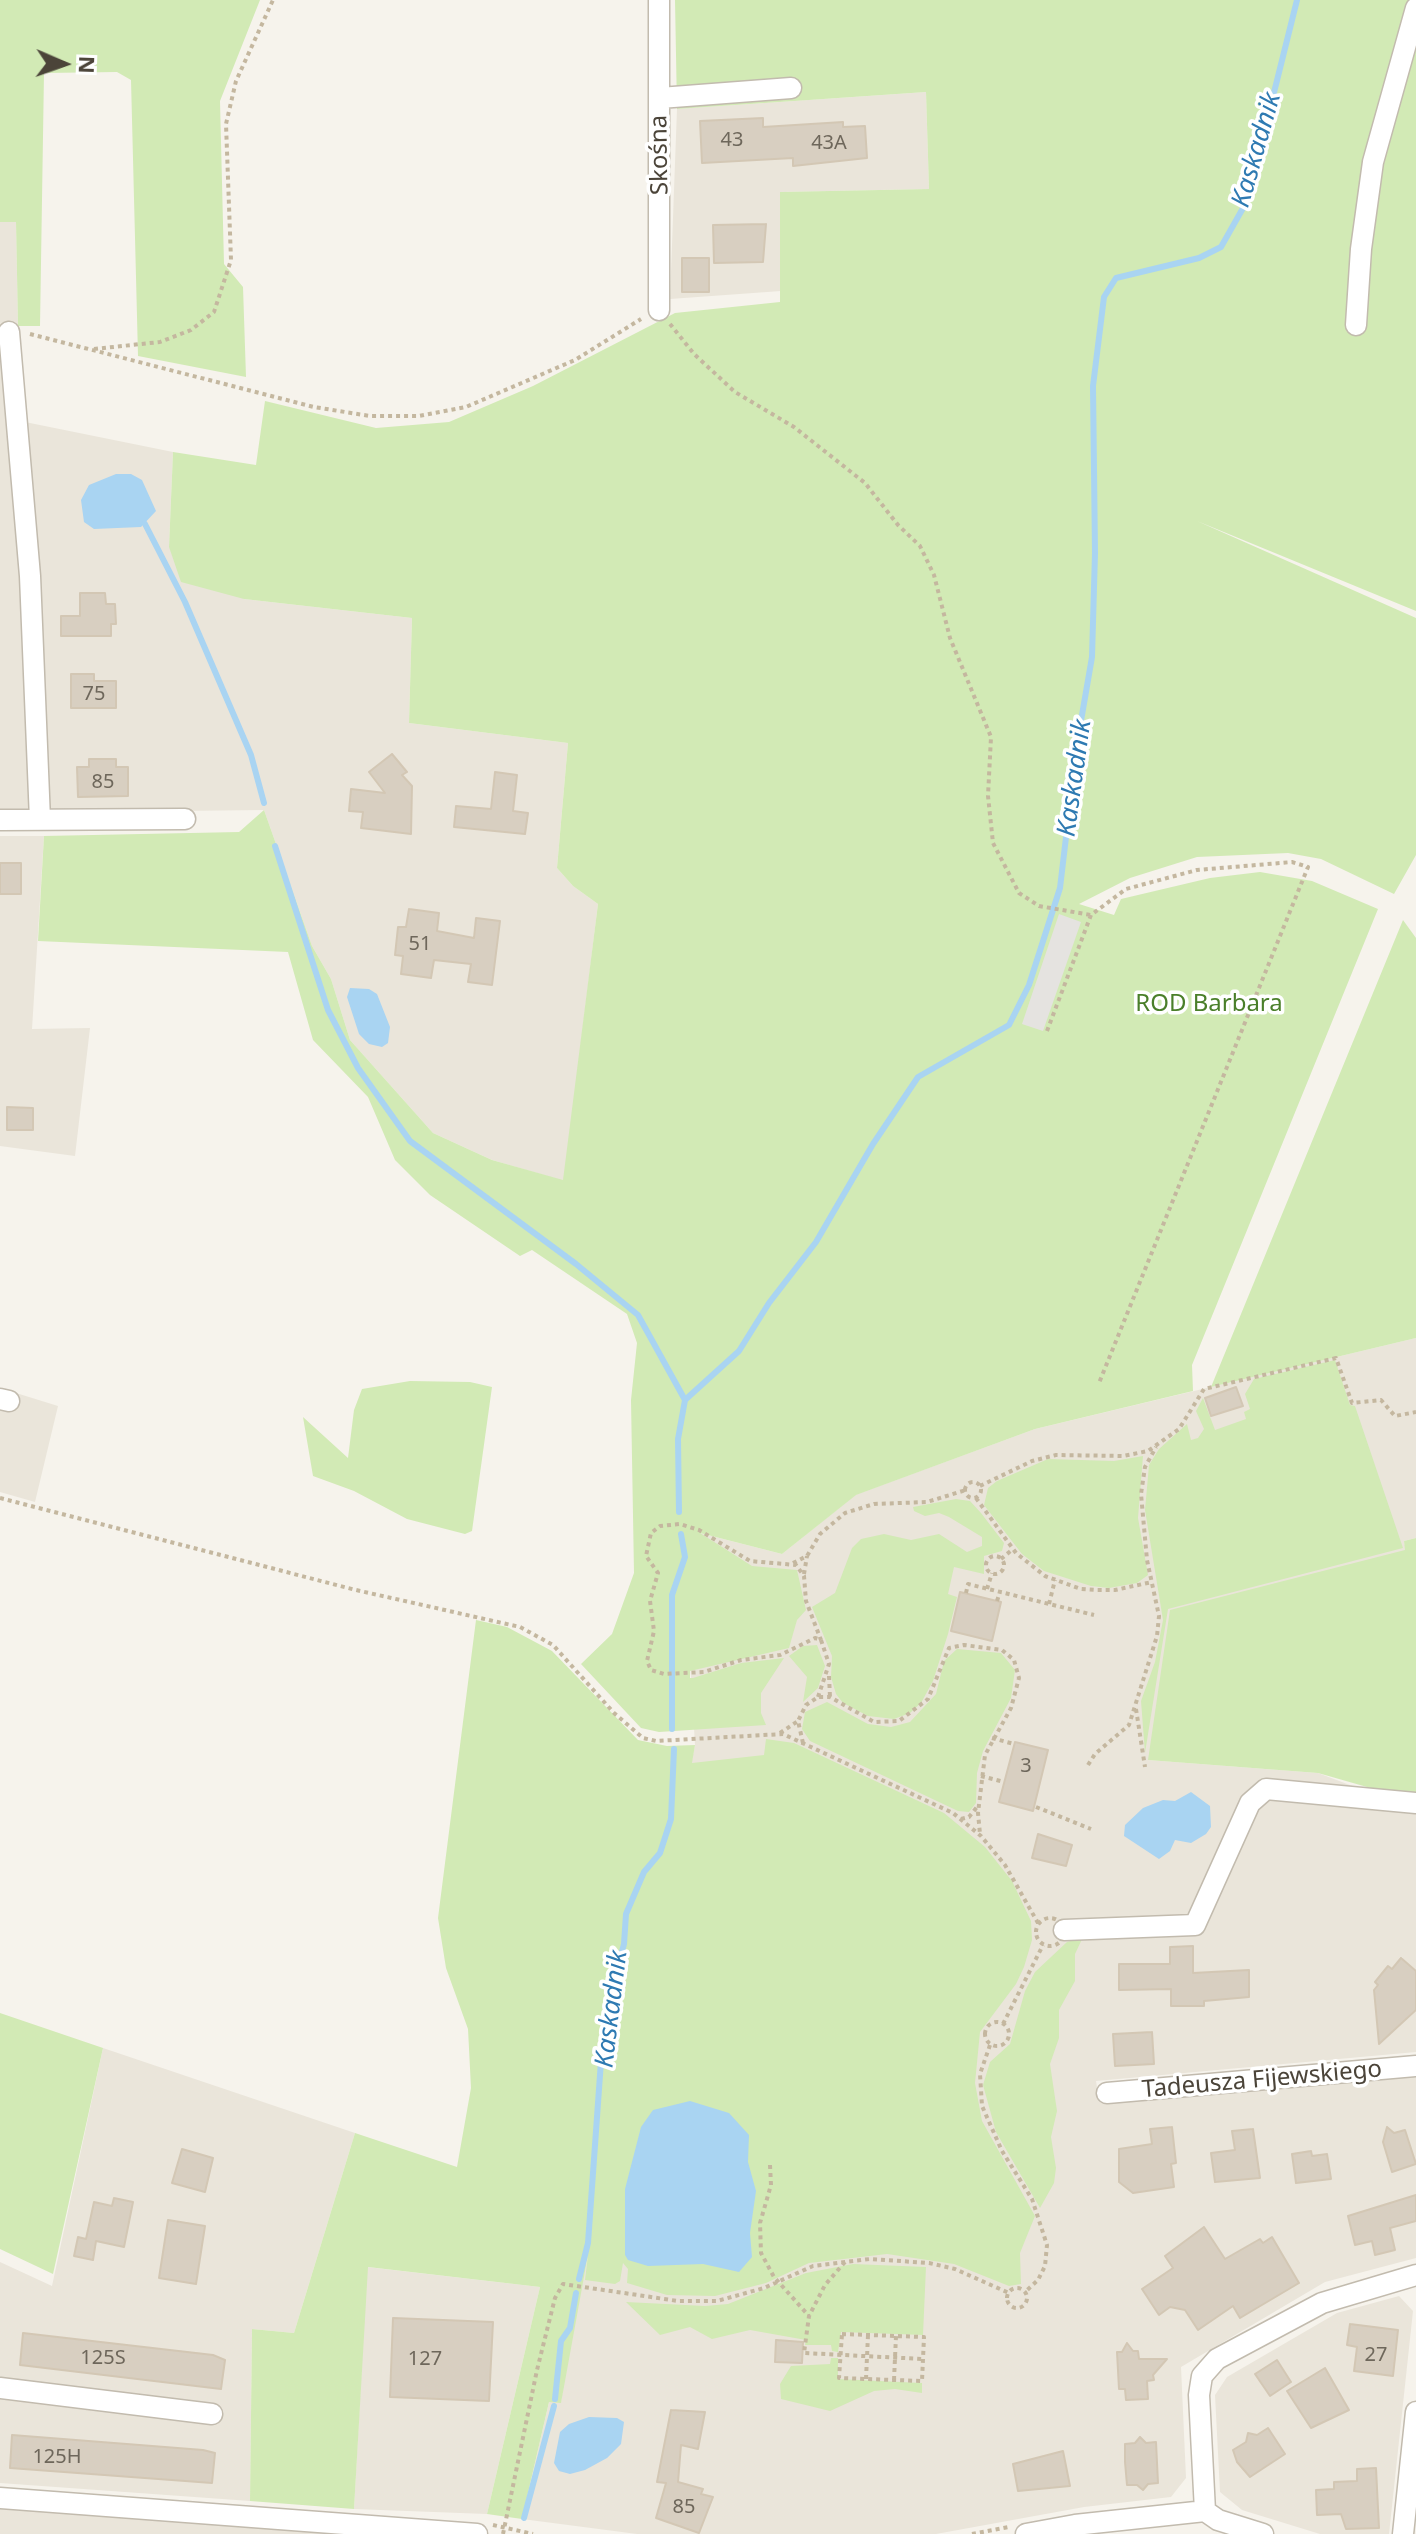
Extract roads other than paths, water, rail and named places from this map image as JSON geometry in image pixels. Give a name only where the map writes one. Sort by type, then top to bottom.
[{"type":"street","name":"Skośna","points":[[659,0],[659,310]]},
{"type":"street","points":[[1356,325],[1361,249],[1373,162],[1416,8]]},
{"type":"street","points":[[660,98],[791,88]]},
{"type":"street","points":[[9,332],[30,576],[40,820]]},
{"type":"street","points":[[0,820],[185,819]]},
{"type":"street","points":[[1064,1930],[1195,1925],[1250,1803],[1266,1789],[1416,1803]]},
{"type":"street","name":"Tadeusza Fijewskiego","points":[[1107,2093],[1416,2066]]},
{"type":"street","points":[[1205,2511],[1199,2395],[1202,2376],[1217,2359],[1322,2303],[1416,2275]]},
{"type":"street","points":[[0,2388],[212,2414]]},
{"type":"street","points":[[1403,2534],[1416,2412]]},
{"type":"street","points":[[0,2498],[477,2534]]},
{"type":"street","points":[[1020,2530],[1205,2511],[1218,2520],[1263,2534]]},
{"type":"water","points":[[116,474],[131,474],[142,480],[156,511],[141,527],[94,529],[84,522],[81,500],[89,485]]},
{"type":"water","points":[[350,988],[369,989],[377,994],[390,1027],[388,1043],[382,1047],[369,1044],[359,1034],[347,997]]},
{"type":"water","points":[[1191,1792],[1210,1806],[1211,1827],[1206,1834],[1191,1843],[1175,1840],[1170,1851],[1159,1859],[1124,1836],[1125,1825],[1143,1808],[1163,1800],[1175,1801]]},
{"type":"water","points":[[690,2101],[729,2113],[749,2135],[748,2162],[756,2191],[750,2233],[752,2257],[739,2272],[703,2264],[648,2266],[628,2260],[625,2255],[625,2189],[641,2127],[653,2110]]},
{"type":"water","points":[[589,2417],[617,2418],[624,2422],[621,2444],[607,2458],[585,2470],[570,2474],[559,2471],[554,2463],[560,2432],[569,2424]]},
{"type":"waterway","name":"Kaskadnik","points":[[679,1512],[678,1439],[685,1400],[739,1351],[769,1303],[816,1242],[873,1144],[918,1077],[1009,1025],[1029,985],[1060,888],[1077,744],[1092,657],[1095,553],[1093,386],[1104,297],[1116,278],[1199,258],[1221,247],[1247,201],[1297,0]]},
{"type":"waterway","points":[[145,524],[185,602],[251,755],[264,803]]},
{"type":"waterway","points":[[275,846],[328,1010],[358,1068],[410,1141],[576,1264],[638,1315],[685,1400]]},
{"type":"waterway","name":"Kaskadnik","points":[[672,1729],[672,1595],[685,1557],[681,1534]]},
{"type":"waterway","name":"Kaskadnik","points":[[579,2279],[588,2243],[601,2061],[611,1993],[624,1944],[626,1914],[644,1872],[660,1853],[671,1819],[674,1749]]},
{"type":"waterway","name":"Kaskadnik","points":[[555,2399],[561,2341],[570,2328],[576,2293]]},
{"type":"waterway","name":"Kaskadnik","points":[[524,2518],[554,2406]]},
{"type":"park label","name":"ROD Barbara","points":[[1209,1004]]}]
